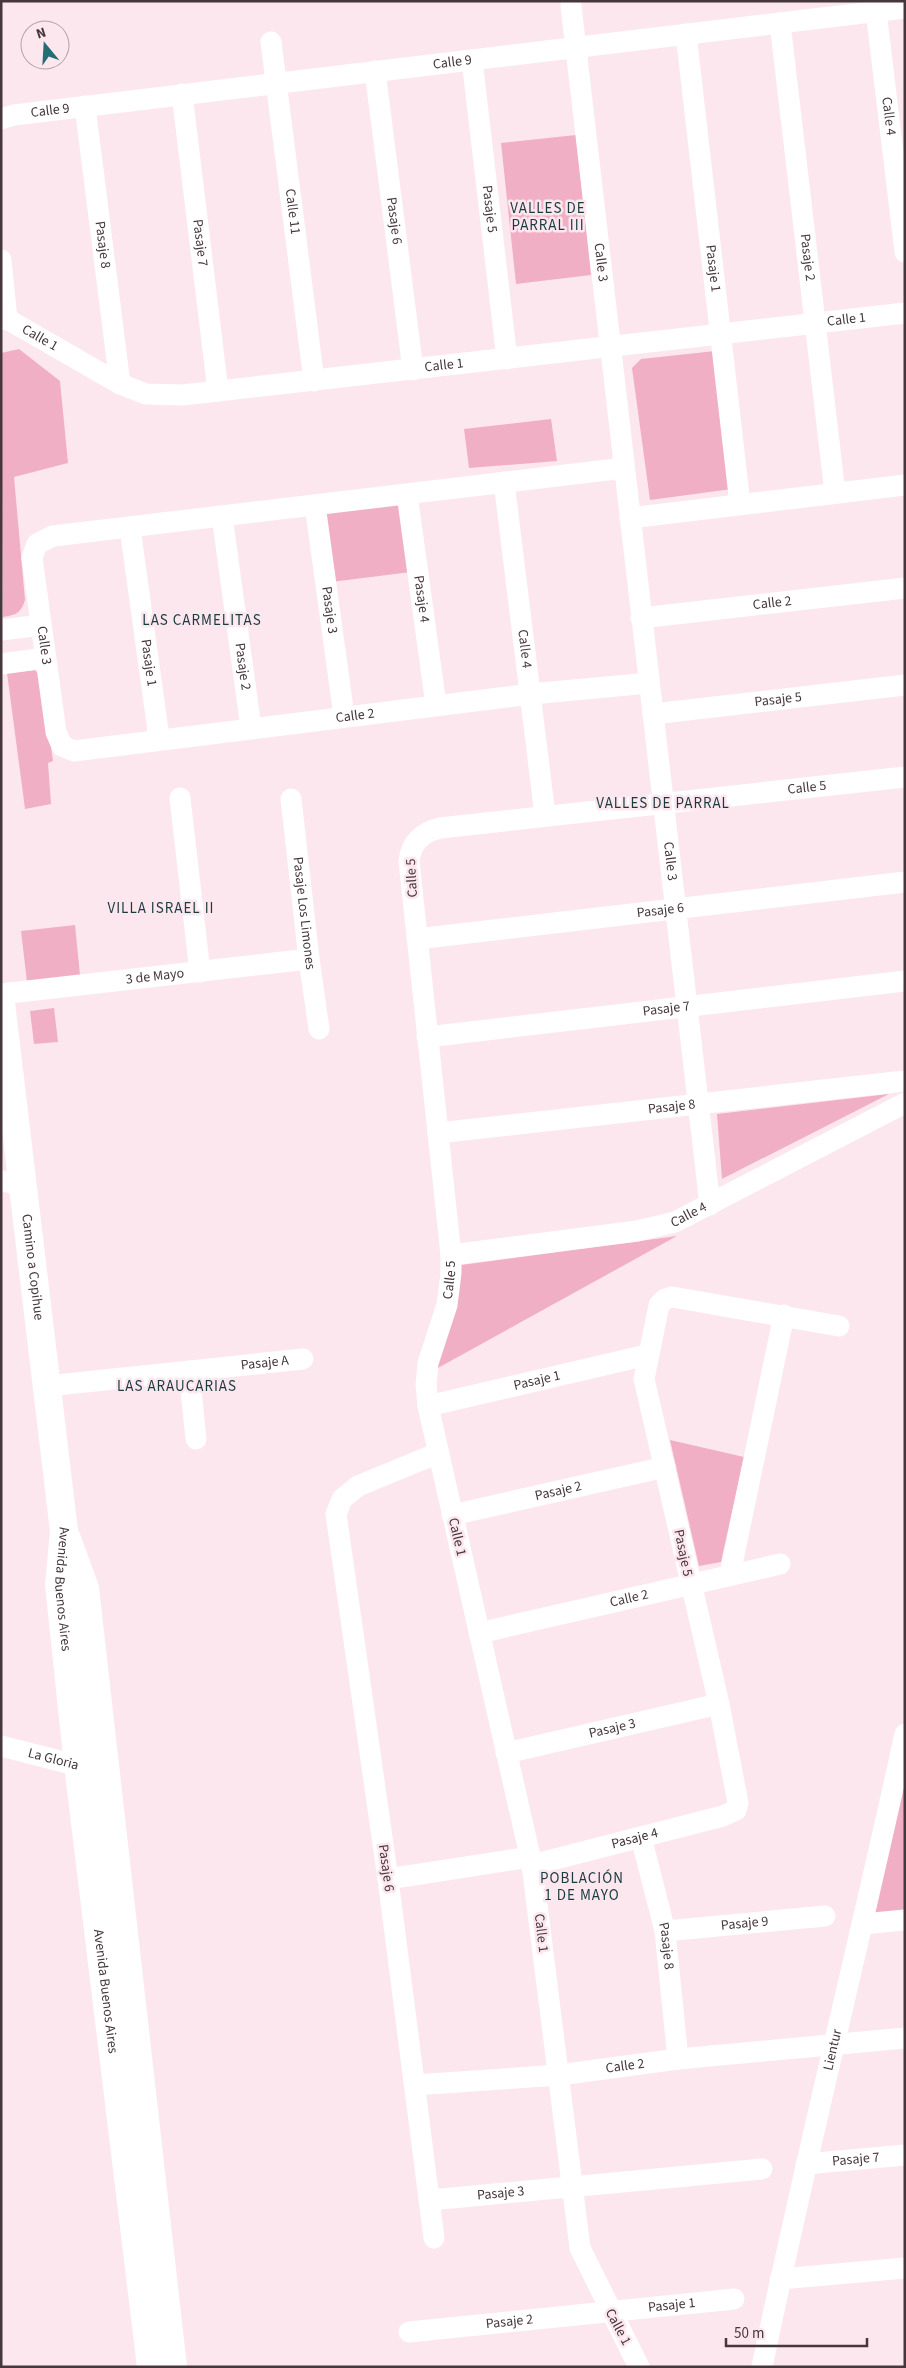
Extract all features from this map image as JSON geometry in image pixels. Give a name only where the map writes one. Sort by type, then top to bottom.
[{"type":"street","name":"Calle 3","points":[[571,6],[710,1205]]},
{"type":"street","name":"Calle 9","points":[[1,119],[14,115],[182,94],[905,8]]},
{"type":"street","name":"Calle 4","points":[[876,11],[905,252]]},
{"type":"street","name":"Pasaje 2","points":[[780,23],[835,494]]},
{"type":"street","name":"Pasaje 1","points":[[686,34],[740,504]]},
{"type":"street","name":"Calle 11","points":[[271,42],[314,381]]},
{"type":"street","name":"Pasaje 5","points":[[472,60],[507,359]]},
{"type":"street","name":"Pasaje 6","points":[[375,71],[413,370]]},
{"type":"street","name":"Pasaje 7","points":[[182,94],[218,391]]},
{"type":"street","name":"Pasaje 8","points":[[85,106],[120,384]]},
{"type":"street","points":[[1,260],[4,319]]},
{"type":"street","name":"Calle 1","points":[[4,319],[120,384],[146,394],[183,395],[905,314]]},
{"type":"street","points":[[130,528],[624,468]]},
{"type":"street","name":"Calle 4","points":[[504,482],[545,816]]},
{"type":"street","points":[[630,518],[905,485]]},
{"type":"street","name":"Pasaje 4","points":[[407,494],[436,706]]},
{"type":"street","name":"Pasaje 3","points":[[315,505],[344,716]]},
{"type":"street","name":"Pasaje 2","points":[[222,516],[250,728]]},
{"type":"street","name":"Calle 3","points":[[62,746],[56,732],[32,558],[37,544],[53,536],[130,528]]},
{"type":"street","name":"Pasaje 1","points":[[130,528],[159,738]]},
{"type":"street","name":"Calle 2","points":[[642,618],[905,588]]},
{"type":"street","points":[[1,630],[41,625]]},
{"type":"street","points":[[1,664],[45,658]]},
{"type":"street","name":"Calle 2","points":[[62,746],[74,751],[159,738],[344,716],[531,694],[649,683]]},
{"type":"street","name":"Pasaje 5","points":[[653,714],[905,685]]},
{"type":"street","name":"Calle 5","points":[[428,1406],[426,1384],[428,1363],[447,1305],[451,1255],[408,861],[418,839],[432,830],[440,828],[905,777]]},
{"type":"street","points":[[180,798],[200,972]]},
{"type":"street","name":"Pasaje Los Limones","points":[[291,798],[309,960],[319,1029]]},
{"type":"street","name":"Pasaje 6","points":[[417,939],[905,882]]},
{"type":"street","name":"3 de Mayo","points":[[1,994],[309,960]]},
{"type":"street","name":"Pasaje 7","points":[[428,1037],[905,981]]},
{"type":"street","name":"Camino a Copihue","points":[[1,1003],[12,1183],[47,1386],[64,1531]]},
{"type":"street","name":"Pasaje 8","points":[[438,1133],[905,1082]]},
{"type":"street","name":"Calle 4","points":[[451,1255],[656,1228],[675,1222],[905,1103]]},
{"type":"street","name":"Pasaje 5","points":[[736,1810],[738,1797],[644,1379],[647,1355],[660,1304],[665,1299],[672,1297],[784,1315]]},
{"type":"street","points":[[730,1574],[784,1315],[839,1326]]},
{"type":"street","name":"Pasaje 1","points":[[428,1406],[647,1355]]},
{"type":"street","name":"Pasaje A","points":[[47,1386],[303,1359]]},
{"type":"street","points":[[190,1371],[196,1439]]},
{"type":"street","name":"Calle 1","points":[[428,1406],[531,1861],[580,2248],[639,2367]]},
{"type":"street","name":"Pasaje 6","points":[[434,2238],[388,1879],[341,1562],[336,1514],[342,1499],[358,1486],[438,1453]]},
{"type":"street","name":"Pasaje 2","points":[[452,1515],[665,1467]]},
{"type":"street","name":"Avenida Buenos Aires","points":[[64,1531],[60,1585],[78,1765],[151,2367]]},
{"type":"street","name":"Avenida Buenos Aires","points":[[64,1531],[85,1588],[173,2367]]},
{"type":"street","name":"Calle 2","points":[[479,1633],[780,1564]]},
{"type":"street","name":"Pasaje 3","points":[[506,1753],[718,1704]]},
{"type":"street","name":"Lientur","points":[[762,2367],[806,2164],[863,1924],[905,1734]]},
{"type":"street","name":"La Gloria","points":[[1,1746],[106,1772]]},
{"type":"street","name":"Pasaje 4","points":[[388,1879],[531,1861],[641,1837],[723,1816],[736,1810]]},
{"type":"street","name":"Pasaje 8","points":[[641,1837],[665,1931],[678,2059]]},
{"type":"street","name":"Pasaje 9","points":[[665,1931],[825,1916]]},
{"type":"street","points":[[863,1924],[905,1920]]},
{"type":"street","name":"Calle 2","points":[[415,2085],[559,2075],[678,2059],[905,2038]]},
{"type":"street","name":"Pasaje 7","points":[[806,2164],[905,2156]]},
{"type":"street","points":[[572,2187],[762,2168]]},
{"type":"street","name":"Pasaje 3","points":[[430,2200],[572,2187]]},
{"type":"street","points":[[780,2280],[905,2268]]},
{"type":"street","name":"Pasaje 1","points":[[610,2311],[734,2299]]},
{"type":"street","name":"Pasaje 2","points":[[409,2332],[610,2311]]},
{"type":"shaded area","points":[[576,135],[591,275],[516,284],[501,143]]},
{"type":"shaded area","points":[[19,349],[60,381],[68,463],[14,477],[25,600],[22,608],[17,613],[3,617],[1,353]]},
{"type":"shaded area","points":[[715,351],[732,489],[650,500],[632,368],[641,359]]},
{"type":"shaded area","points":[[551,419],[557,461],[469,468],[464,429]]},
{"type":"shaded area","points":[[402,499],[411,572],[331,582],[321,510]]},
{"type":"shaded area","points":[[35,670],[41,677],[53,761],[48,763],[51,804],[25,809],[7,673]]},
{"type":"shaded area","points":[[75,925],[80,975],[27,982],[21,931]]},
{"type":"shaded area","points":[[54,1008],[58,1042],[34,1044],[30,1011]]},
{"type":"shaded area","points":[[889,1094],[722,1179],[717,1114]]},
{"type":"shaded area","points":[[677,1236],[436,1369],[461,1265]]},
{"type":"shaded area","points":[[670,1440],[744,1457],[721,1562],[699,1566]]},
{"type":"shaded area","points":[[905,1757],[905,1915],[870,1919]]},
{"type":"district","name":"VALLES DE PARRAL III","points":[[548,216]]},
{"type":"district","name":"LAS CARMELITAS","points":[[202,620]]},
{"type":"district","name":"VALLES DE PARRAL","points":[[663,803]]},
{"type":"district","name":"VILLA ISRAEL II","points":[[161,908]]},
{"type":"district","name":"LAS ARAUCARIAS","points":[[177,1386]]},
{"type":"district","name":"POBLACIÓN 1 DE MAYO","points":[[582,1886]]}]
